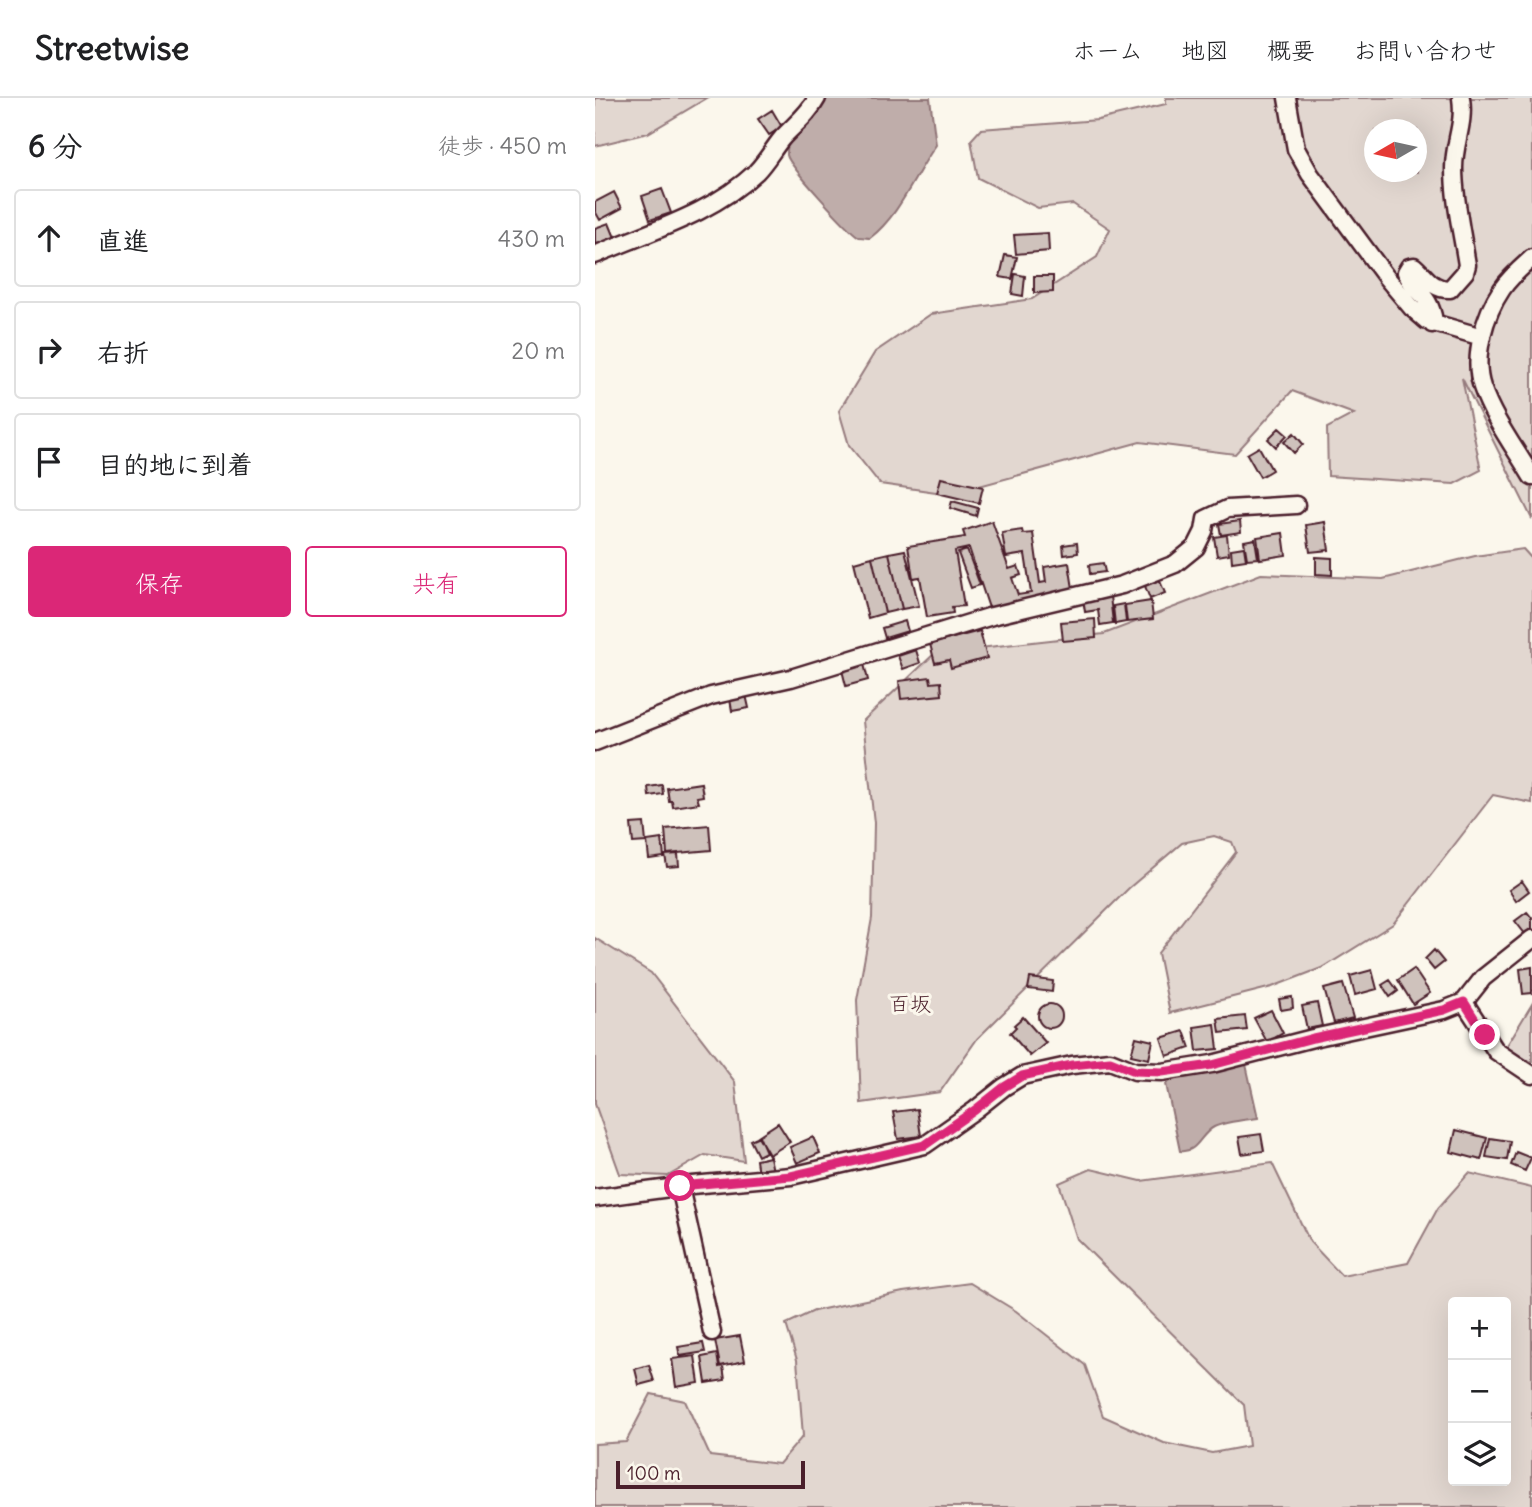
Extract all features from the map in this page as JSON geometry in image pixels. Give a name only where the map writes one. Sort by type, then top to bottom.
[{"type":"street","points":[[595,255],[703,210],[730,192],[758,171],[782,139],[810,111],[817,98]]},
{"type":"street","points":[[1287,98],[1296,149],[1310,174],[1412,309],[1432,324],[1482,337]]},
{"type":"street","points":[[1432,324],[1434,321],[1429,300],[1409,279],[1406,272],[1414,266],[1429,283],[1444,289],[1450,289],[1465,272],[1467,265],[1454,167],[1456,144],[1463,119],[1461,98]]},
{"type":"street","points":[[1532,257],[1503,288],[1490,309],[1479,360],[1481,385],[1532,477]]},
{"type":"street","points":[[595,743],[711,696],[791,678],[992,616],[1122,584],[1175,564],[1196,547],[1204,531],[1206,519],[1227,509],[1296,505]]},
{"type":"street","points":[[595,1198],[680,1186],[791,1176],[925,1145],[1022,1076],[1072,1065],[1110,1061],[1135,1071],[1162,1072],[1212,1065],[1313,1038],[1444,1010],[1464,1002],[1483,978],[1532,939]]},
{"type":"street","points":[[1464,1002],[1496,1051],[1532,1075]]},
{"type":"street","points":[[680,1186],[712,1332]]},
{"type":"shaded area","points":[[595,98],[707,98],[648,133],[595,146]]},
{"type":"shaded area","points":[[825,98],[930,98],[936,145],[898,207],[881,229],[870,238],[859,237],[844,223],[808,184],[787,155],[791,138]]},
{"type":"shaded area","points":[[1166,98],[1532,98],[1532,519],[1462,378],[1481,470],[1454,484],[1328,476],[1327,428],[1354,414],[1292,391],[1235,454],[1140,442],[950,494],[880,484],[849,445],[839,411],[875,352],[931,314],[1032,299],[1097,257],[1110,229],[1073,204],[1038,208],[978,178],[971,140],[981,129],[1098,120],[1166,104]]},
{"type":"shaded area","points":[[1523,549],[1532,559],[1532,803],[1493,795],[1393,924],[1324,967],[1272,987],[1170,1013],[1158,953],[1236,852],[1232,842],[1214,836],[1182,843],[1129,888],[977,1039],[940,1092],[861,1103],[857,1000],[872,918],[874,823],[863,721],[935,653],[1104,634],[1261,574],[1383,579],[1475,556]]},
{"type":"shaded area","points":[[595,938],[651,973],[735,1082],[744,1161],[705,1155],[668,1176],[620,1174],[595,1104]]},
{"type":"shaded area","points":[[1532,1004],[1532,1062],[1503,1052]]},
{"type":"shaded area","points":[[1245,1060],[1258,1118],[1219,1125],[1209,1130],[1191,1149],[1180,1151],[1166,1084],[1175,1078]]},
{"type":"shaded area","points":[[1272,1163],[1310,1242],[1342,1276],[1408,1263],[1438,1208],[1469,1173],[1532,1188],[1532,1507],[595,1507],[595,1444],[626,1442],[651,1394],[685,1401],[710,1456],[779,1464],[803,1436],[797,1360],[786,1324],[814,1311],[903,1292],[970,1283],[1016,1311],[1085,1365],[1103,1416],[1164,1443],[1212,1453],[1249,1446],[1244,1405],[1077,1239],[1059,1183],[1091,1169],[1141,1181]]},
{"type":"building","points":[[772,110],[782,127],[769,135],[758,119]]},
{"type":"building","points":[[662,189],[671,213],[650,220],[642,196]]},
{"type":"building","points":[[614,192],[622,208],[600,220],[595,211],[595,202]]},
{"type":"building","points":[[609,223],[616,240],[595,248],[595,228]]},
{"type":"building","points":[[1048,233],[1049,251],[1016,254],[1014,235]]},
{"type":"building","points":[[1005,255],[1017,257],[1012,279],[1000,277]]},
{"type":"building","points":[[1015,274],[1025,276],[1023,296],[1012,294]]},
{"type":"building","points":[[1034,276],[1053,276],[1053,292],[1034,293]]},
{"type":"building","points":[[1279,428],[1287,435],[1276,447],[1268,439]]},
{"type":"building","points":[[1294,433],[1303,444],[1294,453],[1284,442]]},
{"type":"building","points":[[1259,447],[1272,470],[1260,477],[1247,454]]},
{"type":"building","points":[[941,478],[983,487],[979,503],[937,493]]},
{"type":"building","points":[[952,501],[978,508],[976,516],[950,508]]},
{"type":"building","points":[[992,521],[1009,569],[1018,566],[1021,575],[1012,578],[1018,595],[1031,593],[1025,554],[1006,557],[1002,533],[1022,530],[1023,534],[1033,533],[1040,583],[1046,582],[1044,567],[1069,563],[1074,595],[1019,604],[1018,601],[990,611],[969,548],[955,551],[964,606],[952,607],[953,613],[927,617],[920,577],[913,578],[908,546],[965,537],[963,531]]},
{"type":"building","points":[[1240,521],[1241,532],[1221,535],[1219,524]]},
{"type":"building","points":[[1325,522],[1329,550],[1310,552],[1306,525]]},
{"type":"building","points":[[1283,533],[1286,555],[1260,559],[1257,537]]},
{"type":"building","points":[[1227,535],[1229,554],[1217,556],[1214,537]]},
{"type":"building","points":[[1255,539],[1258,558],[1247,559],[1244,541]]},
{"type":"building","points":[[1077,543],[1078,553],[1064,555],[1063,545]]},
{"type":"building","points":[[1244,547],[1246,560],[1232,562],[1231,549]]},
{"type":"building","points":[[905,550],[919,606],[902,609],[889,553]]},
{"type":"building","points":[[967,550],[980,585],[971,588],[958,553]]},
{"type":"building","points":[[889,553],[902,609],[885,613],[872,557]]},
{"type":"building","points":[[872,557],[885,613],[868,618],[854,562]]},
{"type":"building","points":[[1316,557],[1332,558],[1332,575],[1316,574]]},
{"type":"building","points":[[1103,563],[1105,572],[1090,574],[1089,565]]},
{"type":"building","points":[[1159,579],[1165,593],[1150,599],[1145,586]]},
{"type":"building","points":[[1110,596],[1113,623],[1100,625],[1098,610],[1085,612],[1083,599]]},
{"type":"building","points":[[1151,601],[1153,619],[1127,622],[1125,605]]},
{"type":"building","points":[[1124,604],[1126,622],[1115,624],[1113,606]]},
{"type":"building","points":[[1095,619],[1096,638],[1063,641],[1061,622]]},
{"type":"building","points":[[905,621],[908,631],[885,638],[882,628]]},
{"type":"building","points":[[980,631],[987,658],[951,668],[949,660],[935,663],[930,644]]},
{"type":"building","points":[[916,650],[920,663],[903,669],[898,656]]},
{"type":"building","points":[[864,664],[868,680],[846,686],[842,670]]},
{"type":"building","points":[[930,677],[931,683],[941,682],[942,695],[901,699],[899,681]]},
{"type":"building","points":[[746,695],[749,708],[732,711],[730,699]]},
{"type":"building","points":[[701,783],[703,796],[697,797],[699,803],[673,807],[667,788]]},
{"type":"building","points":[[662,785],[663,794],[649,796],[648,787]]},
{"type":"building","points":[[644,823],[646,842],[633,843],[631,824]]},
{"type":"building","points":[[709,825],[711,850],[667,854],[665,829]]},
{"type":"building","points":[[662,839],[664,857],[649,859],[647,841]]},
{"type":"building","points":[[678,854],[679,866],[667,867],[665,855]]},
{"type":"building","points":[[1522,881],[1529,891],[1516,901],[1509,890]]},
{"type":"building","points":[[1527,912],[1532,918],[1532,930],[1526,935],[1515,921]]},
{"type":"building","points":[[1434,950],[1444,962],[1434,970],[1425,959]]},
{"type":"building","points":[[1532,967],[1532,993],[1523,994],[1520,969]]},
{"type":"building","points":[[1414,969],[1430,993],[1413,1004],[1398,980]]},
{"type":"building","points":[[1372,970],[1377,989],[1355,995],[1350,976]]},
{"type":"building","points":[[1030,978],[1053,981],[1052,992],[1028,989]]},
{"type":"building","points":[[1390,980],[1398,991],[1390,997],[1382,985]]},
{"type":"building","points":[[1343,984],[1353,1018],[1334,1023],[1324,989]]},
{"type":"building","points":[[1292,997],[1293,1008],[1281,1010],[1279,999]]},
{"type":"building","points":[[1317,1003],[1322,1026],[1307,1029],[1302,1006]]},
{"type":"building","points":[[1050,1004],[1058,1008],[1062,1016],[1058,1024],[1050,1028],[1042,1024],[1038,1016],[1042,1008]]},
{"type":"building","points":[[1271,1010],[1283,1033],[1267,1042],[1254,1018]]},
{"type":"building","points":[[1245,1016],[1247,1030],[1220,1033],[1218,1019]]},
{"type":"building","points":[[1023,1017],[1046,1043],[1030,1056],[1010,1033]]},
{"type":"building","points":[[1215,1024],[1218,1049],[1197,1051],[1194,1027]]},
{"type":"building","points":[[1184,1031],[1190,1048],[1167,1056],[1161,1038]]},
{"type":"building","points":[[1136,1037],[1153,1041],[1149,1059],[1131,1055]]},
{"type":"building","points":[[917,1109],[921,1136],[898,1139],[893,1112]]},
{"type":"building","points":[[778,1123],[790,1142],[769,1155],[758,1136]]},
{"type":"building","points":[[1456,1130],[1487,1138],[1481,1160],[1451,1152]]},
{"type":"building","points":[[1261,1134],[1264,1151],[1242,1154],[1239,1137]]},
{"type":"building","points":[[759,1136],[766,1152],[758,1156],[750,1140]]},
{"type":"building","points":[[813,1137],[820,1153],[797,1163],[790,1147]]},
{"type":"building","points":[[1490,1138],[1510,1141],[1507,1160],[1486,1157]]},
{"type":"building","points":[[1516,1152],[1531,1158],[1525,1171],[1511,1165]]},
{"type":"building","points":[[770,1157],[773,1171],[758,1174],[756,1160]]},
{"type":"building","points":[[740,1336],[745,1361],[720,1366],[715,1340]]},
{"type":"building","points":[[703,1343],[705,1352],[680,1356],[678,1347]]},
{"type":"building","points":[[717,1354],[719,1367],[723,1366],[725,1380],[706,1383],[702,1357]]},
{"type":"building","points":[[695,1356],[699,1383],[676,1387],[672,1359]]},
{"type":"building","points":[[649,1365],[654,1381],[639,1385],[635,1369]]},
{"type":"district","name":"百坂","points":[[910,1004]]},
{"type":"route","points":[[680,1186],[791,1176],[925,1145],[1022,1076],[1072,1065],[1110,1061],[1135,1071],[1162,1072],[1212,1065],[1313,1038],[1444,1010],[1464,1002],[1485,1035]]}]
